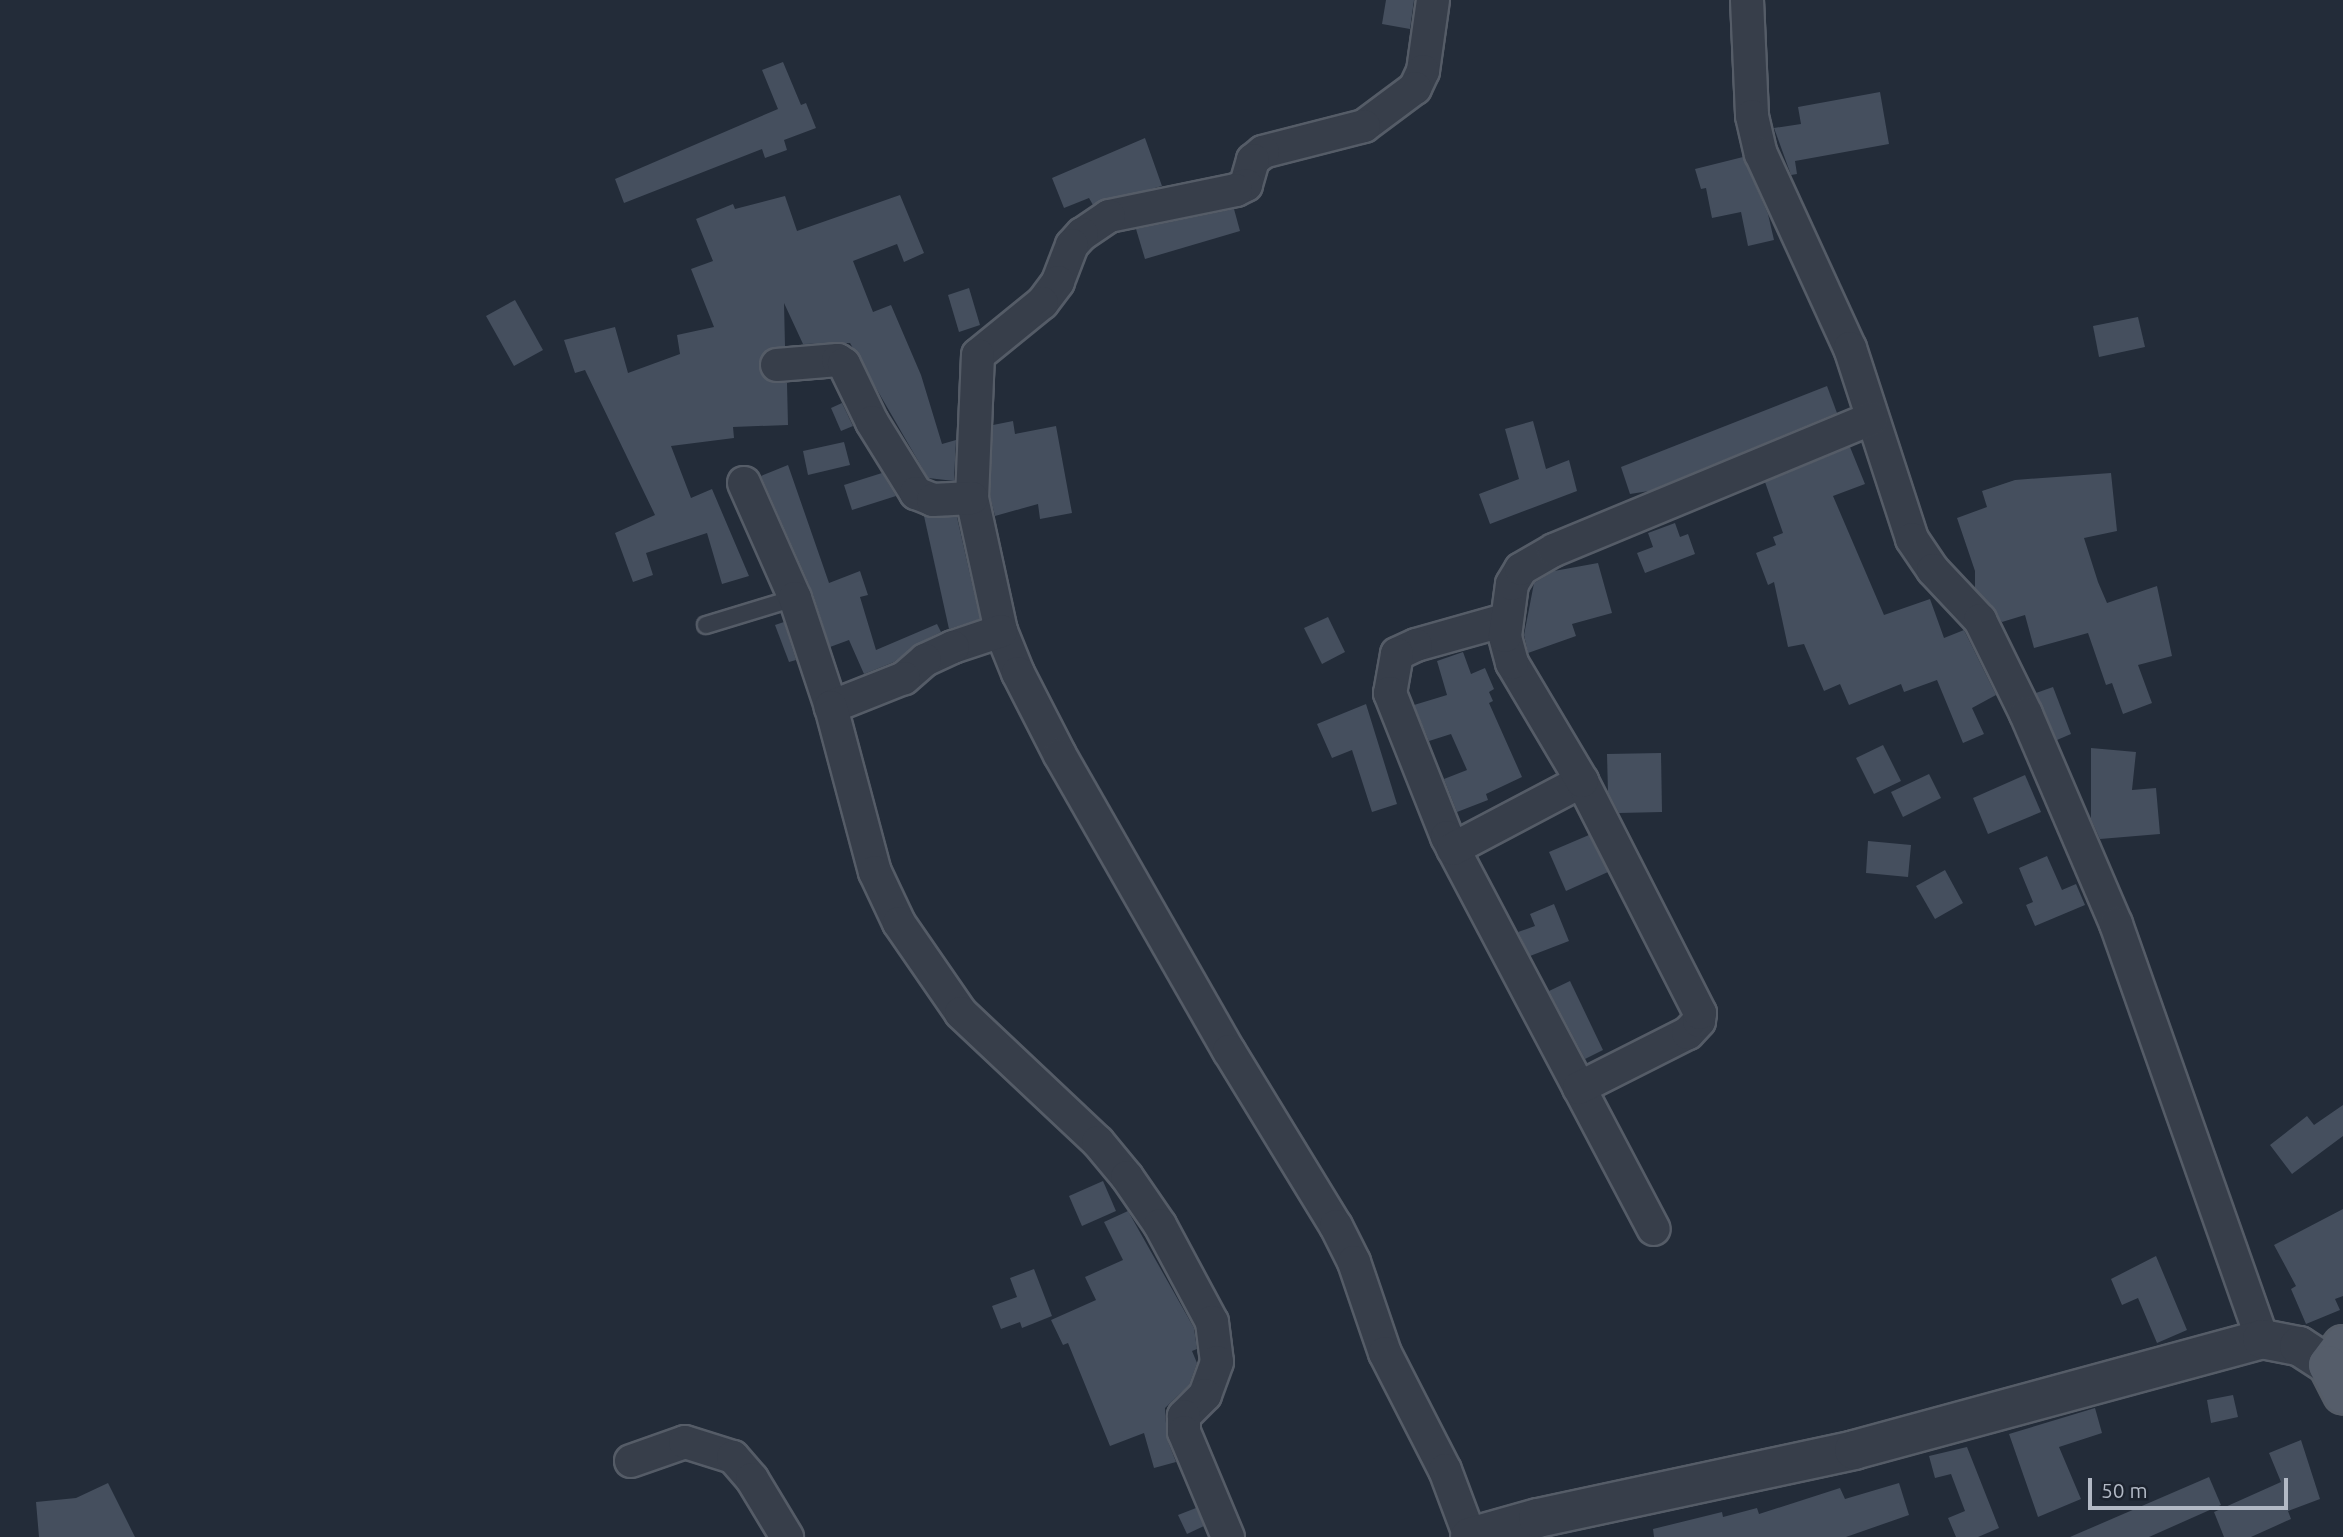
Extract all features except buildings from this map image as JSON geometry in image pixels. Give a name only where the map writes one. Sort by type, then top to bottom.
[{"type":"street","points":[[1433,0],[1419,80],[1409,96],[1373,119],[1263,152],[1253,160],[1246,185],[1236,190],[1109,216],[1082,234],[1072,245],[1058,282],[1042,303],[978,355],[972,498],[1001,632],[1060,755],[1280,1138],[1336,1226],[1354,1262],[1385,1353],[1445,1470],[1470,1537],[1558,1526],[1854,1450],[2262,1339],[2299,1346],[2338,1368]]},
{"type":"street","points":[[1747,0],[1752,116],[1761,154],[1850,348],[1912,539],[1933,570],[1980,620],[2116,924],[2262,1339]]},
{"type":"street","points":[[777,365],[838,360],[844,364],[852,372],[872,422],[916,493],[933,500],[972,498]]},
{"type":"street","points":[[1579,1088],[1688,1032],[1699,1021],[1700,1013],[1582,781],[1512,663],[1505,620],[1512,584],[1521,569],[1535,559],[1872,418]]},
{"type":"street","points":[[744,483],[795,598],[831,707],[875,872],[899,923],[961,1013],[1098,1142],[1127,1177],[1160,1225],[1212,1322],[1217,1362],[1205,1395],[1184,1416],[1184,1432],[1228,1537]]},
{"type":"street","points":[[1505,620],[1416,645],[1398,654],[1391,673],[1390,693],[1453,849],[1654,1229]]},
{"type":"street","points":[[831,707],[904,678],[925,660],[953,647],[1001,632]]},
{"type":"street","points":[[1453,849],[1582,781]]},
{"type":"street","points":[[631,1461],[685,1442],[733,1457],[752,1479],[787,1537]]},
{"type":"lane","points":[[706,625],[795,598]]}]
